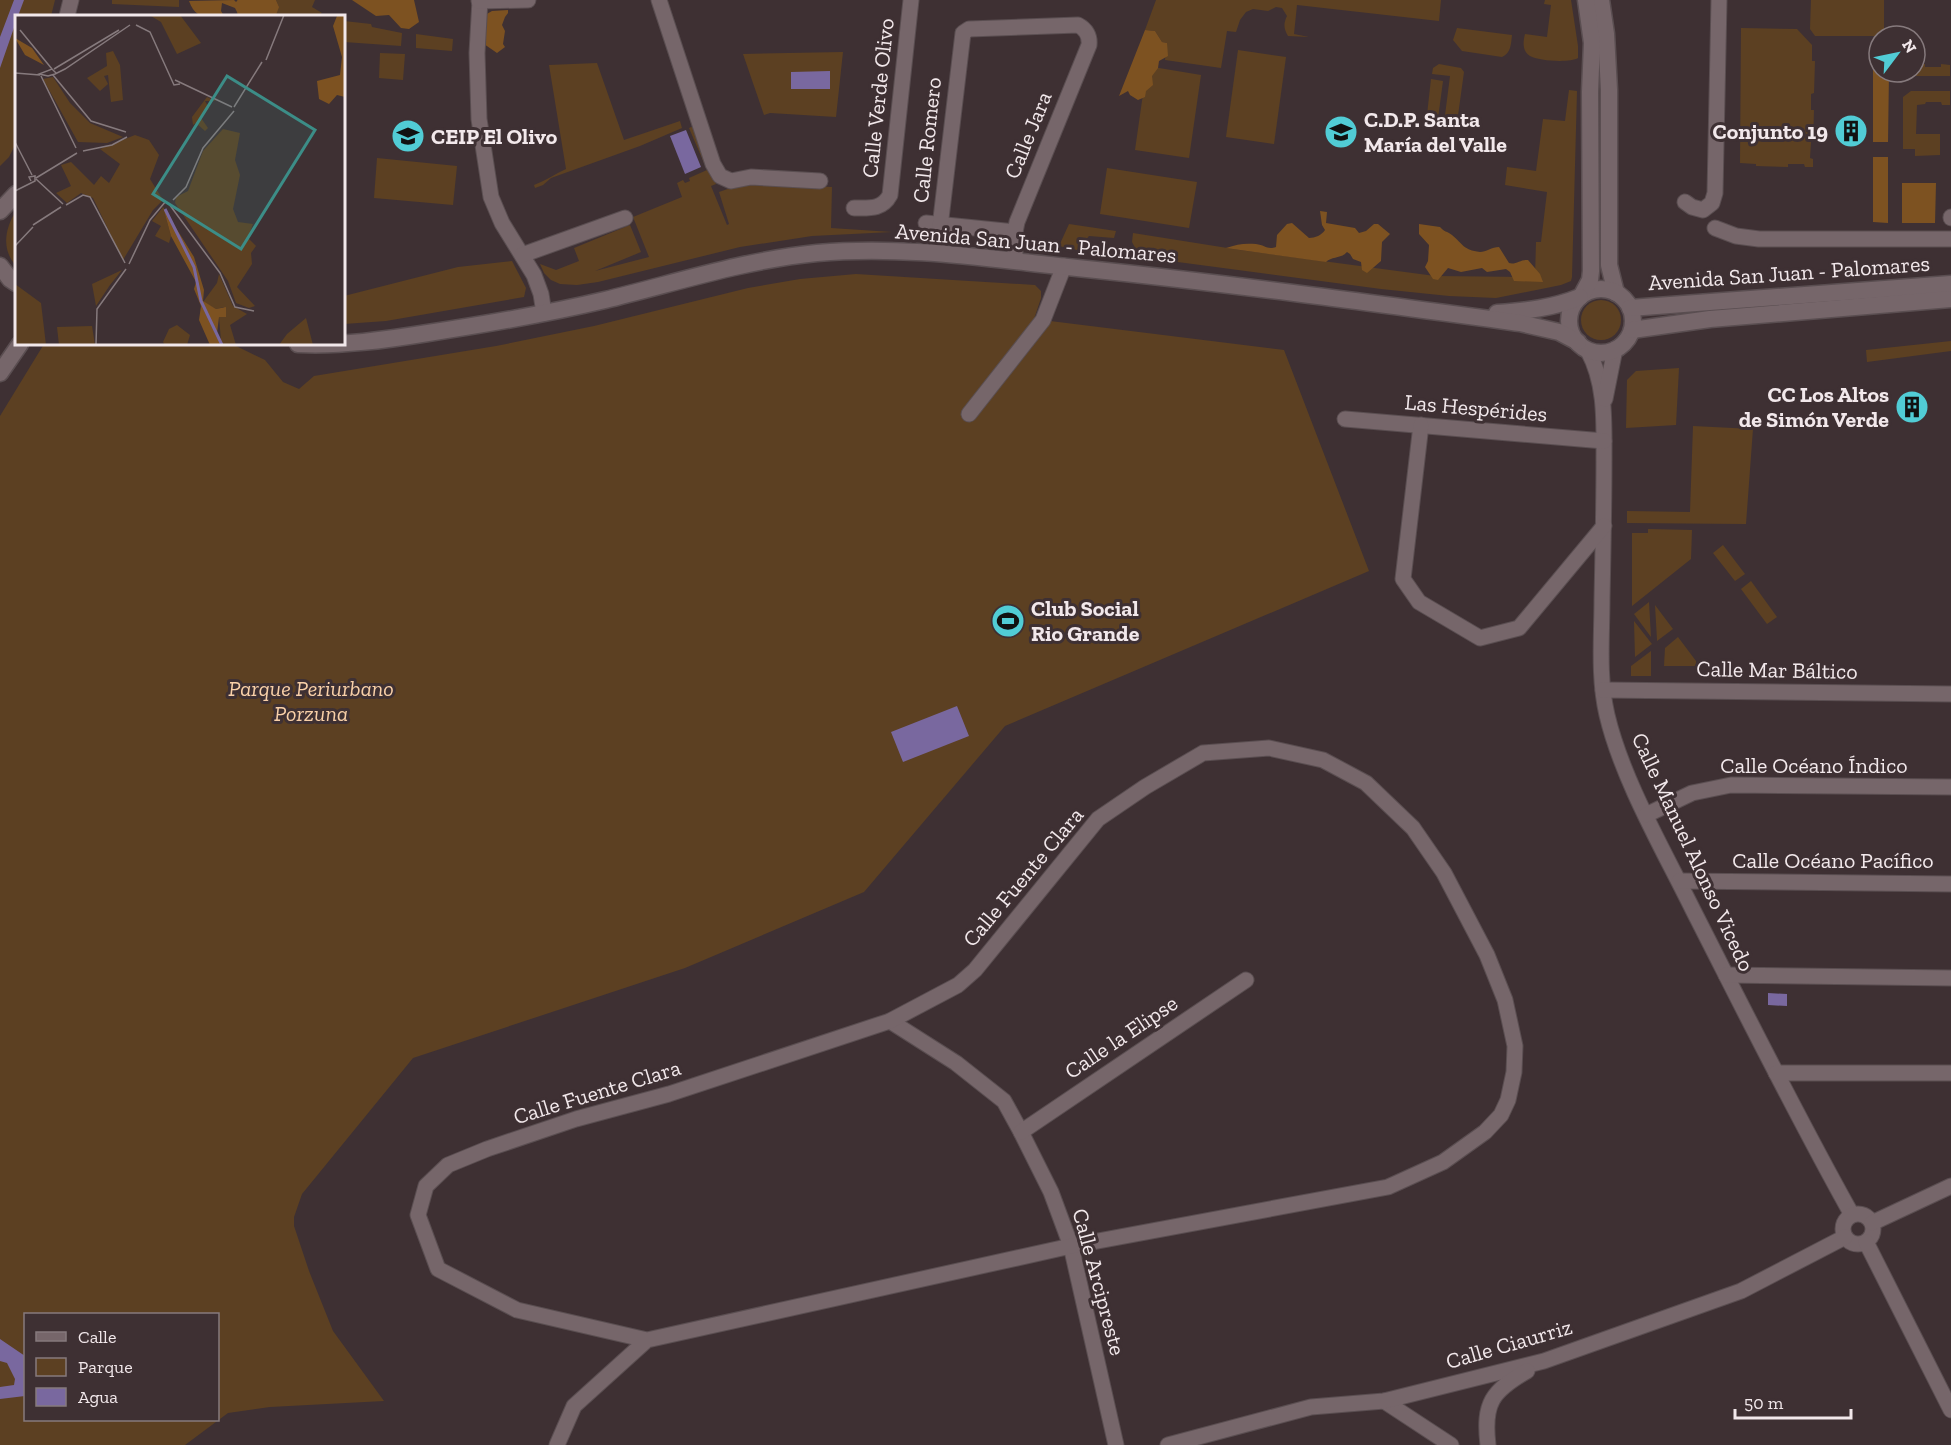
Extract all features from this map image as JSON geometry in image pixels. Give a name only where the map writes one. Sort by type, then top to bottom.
[{"type":"street","points":[[67,15],[71,0]]},
{"type":"street","points":[[528,0],[479,0],[477,53],[479,119],[491,197],[502,223],[538,284],[544,313]]},
{"type":"street","points":[[648,0],[688,116]]},
{"type":"street","points":[[658,0],[713,164],[720,176],[731,181],[760,177],[820,181]]},
{"type":"street","name":"Calle Verde Olivo","points":[[854,208],[877,207],[887,201],[890,195],[911,0]]},
{"type":"street","points":[[1583,346],[1570,328],[1569,318],[1571,309],[1590,280],[1591,272],[1592,43],[1586,0]]},
{"type":"street","points":[[1601,0],[1606,34],[1609,90],[1609,265],[1616,293]]},
{"type":"street","points":[[1685,202],[1703,210],[1712,203],[1715,193],[1719,0]]},
{"type":"street","name":"Calle Jara","points":[[963,33],[969,29],[1073,24],[1082,27],[1089,36],[1089,45],[1017,222],[1015,259]]},
{"type":"street","name":"Calle Romero","points":[[937,252],[933,224],[963,33]]},
{"type":"street","points":[[522,255],[625,218]]},
{"type":"street","points":[[933,224],[1015,232]]},
{"type":"street","points":[[1715,228],[1736,236],[1759,239],[1951,239]]},
{"type":"street","name":"Avenida San Juan - Palomares","points":[[345,343],[383,340],[544,313],[711,272],[795,256],[841,251],[912,250],[1015,259],[1451,314]]},
{"type":"street","points":[[0,266],[15,282]]},
{"type":"street","points":[[969,414],[1043,320],[1064,266]]},
{"type":"street","name":"Avenida San Juan - Palomares","points":[[1630,308],[1951,284]]},
{"type":"street","points":[[1601,288],[1623,297],[1630,308],[1632,330],[1625,342],[1615,350],[1603,353],[1583,346],[1559,332],[1540,327],[1451,314],[1489,314],[1539,309],[1561,304],[1601,288]]},
{"type":"street","name":"Avenida San Juan - Palomares","points":[[1632,330],[1710,319],[1951,299]]},
{"type":"street","points":[[0,373],[19,345]]},
{"type":"street","name":"Calle Manuel Alonso Vicedo","points":[[1583,346],[1598,372],[1604,407],[1601,662],[1603,690],[1614,738],[1646,814],[1679,882],[1852,1215]]},
{"type":"street","name":"Calle Manuel Alonso Vicedo","points":[[1604,407],[1615,350]]},
{"type":"street","name":"Las Hespérides","points":[[1345,419],[1604,441]]},
{"type":"street","points":[[1421,425],[1403,579],[1419,602],[1480,638],[1519,628],[1604,526]]},
{"type":"street","name":"Calle Mar Báltico","points":[[1603,690],[1951,694]]},
{"type":"street","name":"Calle Fuente Clara","points":[[1269,748],[1323,760],[1366,783],[1413,828],[1444,873],[1487,955],[1505,1000],[1515,1046],[1514,1072],[1508,1100],[1501,1114],[1485,1132],[1443,1162],[1388,1187],[1071,1246],[647,1340],[517,1310],[438,1269],[418,1215],[426,1186],[448,1165],[487,1149],[576,1119],[669,1094],[890,1021],[958,985],[975,970],[1098,819],[1145,786],[1203,753],[1269,748]]},
{"type":"street","name":"Calle Océano Índico","points":[[1646,814],[1692,793],[1731,785],[1951,787]]},
{"type":"street","name":"Calle Océano Pacífico","points":[[1679,882],[1951,884]]},
{"type":"street","points":[[1726,975],[1951,978]]},
{"type":"street","name":"Calle la Elipse","points":[[1021,1132],[1246,980]]},
{"type":"street","name":"Calle Arcipreste","points":[[890,1021],[957,1063],[1004,1101],[1021,1132],[1051,1192],[1071,1246],[1116,1445]]},
{"type":"street","points":[[1776,1072],[1951,1073]]},
{"type":"street","points":[[1872,1223],[1951,1186]]},
{"type":"street","points":[[1852,1215],[1864,1215],[1872,1223],[1874,1230],[1866,1242],[1856,1244],[1850,1241],[1843,1232],[1845,1222],[1852,1215]]},
{"type":"street","name":"Calle Ciaurriz","points":[[1168,1445],[1311,1407],[1384,1401],[1544,1361],[1741,1291],[1845,1236]]},
{"type":"street","points":[[1866,1242],[1951,1410]]},
{"type":"street","points":[[557,1445],[574,1406],[647,1340]]},
{"type":"street","points":[[1488,1445],[1486,1426],[1491,1400],[1504,1384],[1544,1361]]},
{"type":"street","points":[[1384,1401],[1452,1445]]},
{"type":"green space","points":[[0,0],[55,0],[51,15],[15,15],[15,145],[9,157],[0,166]]},
{"type":"green space","points":[[112,0],[179,0],[179,7],[112,4]]},
{"type":"green space","points":[[237,0],[273,0],[279,7],[276,0],[315,0],[312,7],[322,13],[319,15],[237,15]]},
{"type":"green space","points":[[1156,0],[1441,0],[1439,21],[1297,5],[1294,34],[1309,37],[1288,36],[1284,26],[1287,16],[1282,8],[1276,7],[1268,11],[1253,9],[1246,12],[1240,20],[1236,32],[1227,31],[1221,68],[1165,60],[1167,43],[1162,42],[1155,31],[1145,30]]},
{"type":"green space","points":[[1545,0],[1571,0],[1578,58],[1561,61],[1534,58],[1524,49],[1525,34],[1547,37],[1551,5],[1544,4]]},
{"type":"green space","points":[[1811,0],[1884,0],[1884,24],[1867,24],[1867,36],[1815,36],[1810,29]]},
{"type":"green space","points":[[345,21],[371,24],[372,27],[402,33],[401,46],[345,42]]},
{"type":"green space","points":[[1457,28],[1512,35],[1510,48],[1502,57],[1462,51],[1453,40]]},
{"type":"green space","points":[[1741,28],[1797,29],[1812,45],[1812,61],[1815,61],[1814,93],[1811,94],[1811,110],[1814,110],[1810,158],[1813,159],[1813,167],[1805,167],[1804,164],[1788,164],[1788,167],[1740,163]]},
{"type":"green space","points":[[416,34],[453,39],[452,51],[416,48]]},
{"type":"green space","points":[[1238,50],[1286,57],[1274,144],[1226,137]]},
{"type":"green space","points":[[843,52],[836,117],[770,113],[764,115],[743,54]]},
{"type":"green space","points":[[380,53],[405,54],[403,80],[379,78]]},
{"type":"green space","points":[[597,63],[624,140],[680,121],[682,128],[640,146],[551,178],[535,188],[534,185],[566,169],[549,65]]},
{"type":"green space","points":[[1439,64],[1461,68],[1464,72],[1456,130],[1450,129],[1444,123],[1450,76],[1432,74],[1433,68]]},
{"type":"green space","points":[[1950,65],[1950,76],[1927,76],[1927,67]]},
{"type":"green space","points":[[1147,66],[1201,75],[1189,158],[1135,150]]},
{"type":"green space","points":[[1431,79],[1443,81],[1437,126],[1426,124]]},
{"type":"green space","points":[[1569,90],[1577,91],[1572,277],[1571,281],[1561,285],[1496,298],[1449,296],[1140,257],[1132,242],[1133,233],[1435,276],[1535,277],[1536,242],[1541,242],[1547,192],[1505,185],[1507,167],[1536,171],[1543,119],[1565,121]]},
{"type":"green space","points":[[1911,91],[1950,91],[1950,105],[1942,105],[1941,102],[1926,102],[1917,105],[1916,134],[1940,134],[1940,155],[1915,156],[1915,149],[1903,149],[1903,97]]},
{"type":"green space","points":[[696,125],[716,184],[711,186],[727,225],[729,224],[719,192],[745,183],[832,187],[831,228],[892,232],[812,236],[740,247],[598,282],[577,285],[560,284],[551,280],[544,273],[540,264],[556,270],[579,261],[574,248],[630,225],[641,252],[595,271],[649,257],[633,217],[682,197],[677,183],[683,180],[685,183],[690,181],[689,178],[707,170],[689,128]]},
{"type":"green space","points":[[1462,140],[1491,144],[1489,155],[1473,153],[1473,149],[1461,148]]},
{"type":"green space","points":[[377,158],[457,166],[453,205],[374,198]]},
{"type":"green space","points":[[1107,168],[1197,182],[1189,228],[1100,214]]},
{"type":"green space","points":[[15,213],[15,265],[8,253],[6,239],[9,224]]},
{"type":"green space","points":[[1069,224],[1116,231],[1114,238],[1089,236],[1077,250],[1059,246]]},
{"type":"green space","points":[[512,261],[526,288],[524,297],[386,321],[345,324],[345,296],[458,267]]},
{"type":"green space","name":"Parque Periurbano Porzuna","points":[[856,274],[1035,285],[1041,291],[1041,298],[1034,319],[1284,350],[1369,571],[1005,726],[864,892],[685,968],[413,1058],[302,1194],[294,1217],[294,1226],[309,1271],[333,1331],[384,1401],[270,1407],[228,1413],[219,1420],[219,1313],[24,1313],[24,1421],[217,1421],[185,1445],[0,1445],[0,416],[43,345],[234,345],[265,360],[283,382],[299,389],[314,376],[496,346],[594,326],[748,288],[800,279]]},
{"type":"green space","points":[[1601,300],[1609,301],[1615,306],[1620,312],[1620,328],[1615,334],[1609,339],[1601,340],[1593,339],[1587,334],[1582,328],[1581,320],[1582,312],[1587,306],[1593,301]]},
{"type":"green space","points":[[1951,341],[1951,351],[1867,362],[1866,350]]},
{"type":"green space","points":[[1679,368],[1676,425],[1626,428],[1627,380],[1636,371]]},
{"type":"green space","points":[[1693,426],[1753,429],[1746,524],[1627,523],[1627,511],[1690,512]]},
{"type":"green space","points":[[1648,529],[1692,530],[1691,559],[1632,606],[1632,533],[1648,533]]},
{"type":"green space","points":[[1723,545],[1745,574],[1735,581],[1713,553]]},
{"type":"green space","points":[[1751,581],[1777,617],[1767,624],[1741,589]]},
{"type":"green space","points":[[1649,602],[1651,637],[1634,614]]},
{"type":"green space","points":[[1655,605],[1673,629],[1657,641],[1657,640]]},
{"type":"green space","points":[[1634,621],[1652,644],[1635,657]]},
{"type":"green space","points":[[1678,637],[1696,661],[1696,666],[1664,666],[1665,648]]},
{"type":"green space","points":[[1651,651],[1651,676],[1631,676],[1631,666]]},
{"type":"shaded area","points":[[276,0],[279,7],[276,15],[238,15],[235,8],[222,3],[221,11],[223,15],[200,15],[195,12],[189,1]]},
{"type":"shaded area","points":[[352,0],[414,0],[419,22],[409,29],[401,28],[389,15],[376,16]]},
{"type":"shaded area","points":[[508,10],[502,25],[505,31],[503,44],[505,47],[497,53],[484,44],[485,15],[492,11]]},
{"type":"shaded area","points":[[1145,30],[1155,31],[1162,42],[1167,43],[1168,56],[1159,61],[1158,68],[1152,76],[1153,85],[1146,91],[1145,97],[1138,100],[1128,91],[1119,96]]},
{"type":"shaded area","points":[[1873,84],[1889,84],[1888,142],[1873,142]]},
{"type":"shaded area","points":[[1873,157],[1888,157],[1888,223],[1873,222]]},
{"type":"shaded area","points":[[1902,183],[1936,183],[1935,223],[1902,223]]},
{"type":"shaded area","points":[[1320,211],[1327,212],[1326,223],[1355,228],[1359,233],[1378,224],[1390,234],[1382,242],[1381,261],[1367,273],[1362,270],[1361,262],[1353,259],[1347,252],[1326,262],[1226,248],[1248,244],[1276,247],[1277,235],[1287,224],[1292,223],[1309,238],[1316,237],[1325,230]]},
{"type":"shaded area","points":[[1419,224],[1440,227],[1474,251],[1482,252],[1499,247],[1509,263],[1528,260],[1540,274],[1543,282],[1514,281],[1506,269],[1487,272],[1482,268],[1461,272],[1448,268],[1438,280],[1433,279],[1425,267],[1428,261],[1429,245],[1419,234]]},
{"type":"water","points":[[14,0],[24,0],[18,15],[15,15],[15,25],[0,68],[0,37]]},
{"type":"water","points":[[830,71],[830,89],[791,89],[791,72]]},
{"type":"water","points":[[686,130],[701,167],[685,174],[670,136]]},
{"type":"water","points":[[957,706],[969,736],[903,762],[891,732]]},
{"type":"water","points":[[1768,993],[1787,994],[1787,1006],[1768,1005]]},
{"type":"water","points":[[0,1339],[24,1355],[24,1396],[0,1399],[0,1387],[14,1385],[15,1379],[7,1363],[0,1361]]},
{"type":"place","name":"Conjunto 19","points":[[1851,131]]},
{"type":"place","name":"C.D.P. Santa María del Valle","points":[[1341,132]]},
{"type":"place","name":"CEIP El Olivo","points":[[408,136]]},
{"type":"place","name":"CC Los Altos de Simón Verde","points":[[1912,407]]},
{"type":"place","name":"Club Social Rio Grande","points":[[1008,621]]}]
